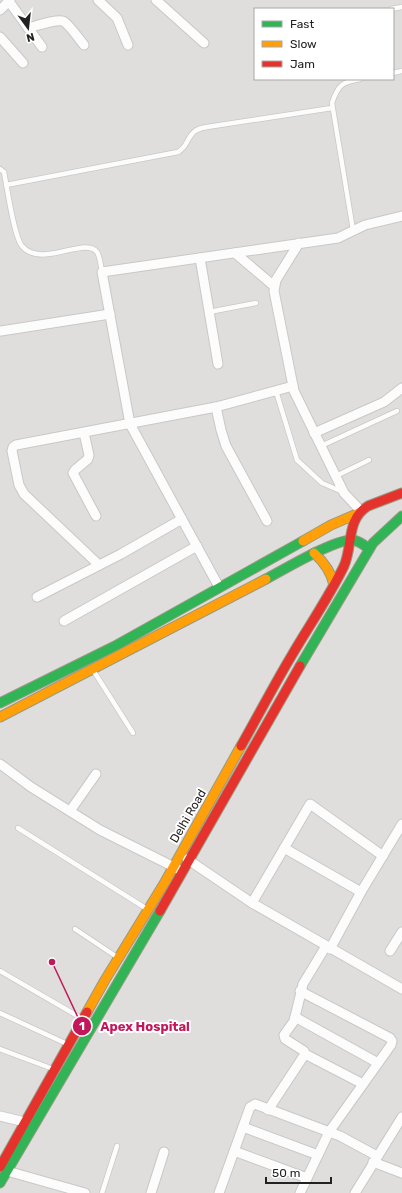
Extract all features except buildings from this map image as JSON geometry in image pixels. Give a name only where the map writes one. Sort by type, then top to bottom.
[{"type":"main road","points":[[0,703],[115,646],[219,586],[331,525],[360,512],[368,506],[402,493]]},
{"type":"main road","points":[[393,496],[402,509]]},
{"type":"main road","name":"Delhi Road","points":[[3,1169],[25,1122],[83,1019],[180,855],[290,658],[334,585],[345,563],[354,520],[360,512]]},
{"type":"main road","points":[[0,1183],[3,1169],[28,1138],[190,860],[274,709],[369,549],[382,534],[402,516]]},
{"type":"main road","points":[[0,717],[314,553],[340,541],[349,539],[363,543],[369,549]]},
{"type":"main road","points":[[314,553],[330,571],[334,585]]},
{"type":"street","points":[[0,10],[9,0],[42,47]]},
{"type":"street","points":[[98,0],[117,18],[128,45]]},
{"type":"street","points":[[156,0],[204,43]]},
{"type":"street","points":[[28,28],[56,21],[63,21],[84,45]]},
{"type":"street","points":[[0,37],[23,63]]},
{"type":"street","points":[[219,586],[130,424],[102,272],[338,238],[365,224],[402,216]]},
{"type":"street","points":[[299,243],[276,280],[274,286],[293,386],[298,401],[344,493],[360,512]]},
{"type":"street","points":[[235,253],[274,286]]},
{"type":"street","points":[[200,258],[218,364]]},
{"type":"street","points":[[1,331],[110,314]]},
{"type":"street","points":[[99,565],[24,494],[20,485],[12,451],[13,447],[16,445],[216,407],[293,386]]},
{"type":"street","points":[[314,433],[384,402],[402,388]]},
{"type":"street","points":[[216,407],[226,446],[267,521]]},
{"type":"street","points":[[84,432],[89,455],[88,459],[73,473],[96,516]]},
{"type":"street","points":[[37,597],[182,519]]},
{"type":"street","points":[[64,621],[197,546]]},
{"type":"street","points":[[0,764],[31,787],[100,830],[183,871]]},
{"type":"street","points":[[70,811],[96,774]]},
{"type":"street","points":[[252,903],[310,804],[383,856]]},
{"type":"street","points":[[363,1084],[305,1054],[304,1051],[284,1037],[293,1024],[300,991],[303,984],[328,948],[402,824]]},
{"type":"street","points":[[284,848],[361,892]]},
{"type":"street","points":[[180,855],[190,860],[252,903],[328,948],[402,989]]},
{"type":"street","points":[[390,952],[402,932]]},
{"type":"street","points":[[300,991],[390,1038],[392,1042],[329,1132],[300,1193]]},
{"type":"street","points":[[295,1017],[378,1063]]},
{"type":"street","points":[[268,1110],[305,1054]]},
{"type":"street","points":[[219,1193],[243,1127],[252,1105],[254,1104],[340,1136],[375,1159],[402,1173]]},
{"type":"street","points":[[0,1116],[25,1122]]},
{"type":"street","points":[[355,1193],[402,1117]]},
{"type":"street","points":[[243,1127],[318,1155]]},
{"type":"street","points":[[234,1151],[307,1178]]},
{"type":"street","points":[[151,1193],[164,1152]]},
{"type":"street","points":[[3,1169],[85,1193]]},
{"type":"lane","points":[[353,230],[332,108],[333,99],[338,88],[347,81],[354,80]]},
{"type":"lane","points":[[6,185],[178,152],[186,146],[191,134],[206,127],[332,108]]},
{"type":"lane","points":[[0,169],[4,172],[17,237],[22,247],[33,254],[42,255],[81,248],[91,248],[98,253],[102,272]]},
{"type":"lane","points":[[210,312],[256,303]]},
{"type":"lane","points":[[276,391],[297,460],[322,483],[344,493]]},
{"type":"lane","points":[[321,446],[397,411]]},
{"type":"lane","points":[[336,476],[370,460]]},
{"type":"lane","points":[[92,669],[133,734]]},
{"type":"lane","points":[[18,828],[147,909]]},
{"type":"lane","points":[[75,929],[118,958]]},
{"type":"lane","points":[[0,971],[83,1019]]},
{"type":"lane","points":[[0,1013],[69,1045]]},
{"type":"lane","points":[[0,1049],[55,1070]]},
{"type":"lane","points":[[102,1193],[117,1146]]},
{"type":"shaded area","points":[[0,0],[402,0],[402,1193],[0,1193]]},
{"type":"traffic: fast","points":[[300,666],[373,543],[402,516]]},
{"type":"traffic: fast","points":[[0,703],[115,646],[303,541]]},
{"type":"traffic: fast","points":[[266,579],[322,549],[345,541],[358,541],[369,549]]},
{"type":"traffic: fast","points":[[0,1183],[160,911]]},
{"type":"traffic: slow","points":[[303,541],[331,525],[359,513]]},
{"type":"traffic: slow","points":[[314,553],[327,567],[334,585]]},
{"type":"traffic: slow","points":[[0,717],[266,579]]},
{"type":"traffic: slow","points":[[87,1012],[165,882],[241,746]]},
{"type":"traffic: jam","points":[[241,746],[298,644],[338,578],[347,558],[351,533],[356,518],[361,511],[368,506],[402,493]]},
{"type":"traffic: jam","points":[[160,911],[300,666]]},
{"type":"traffic: jam","points":[[0,1167],[87,1012]]},
{"type":"place","name":"Apex Hospital","points":[[52,962]]}]
